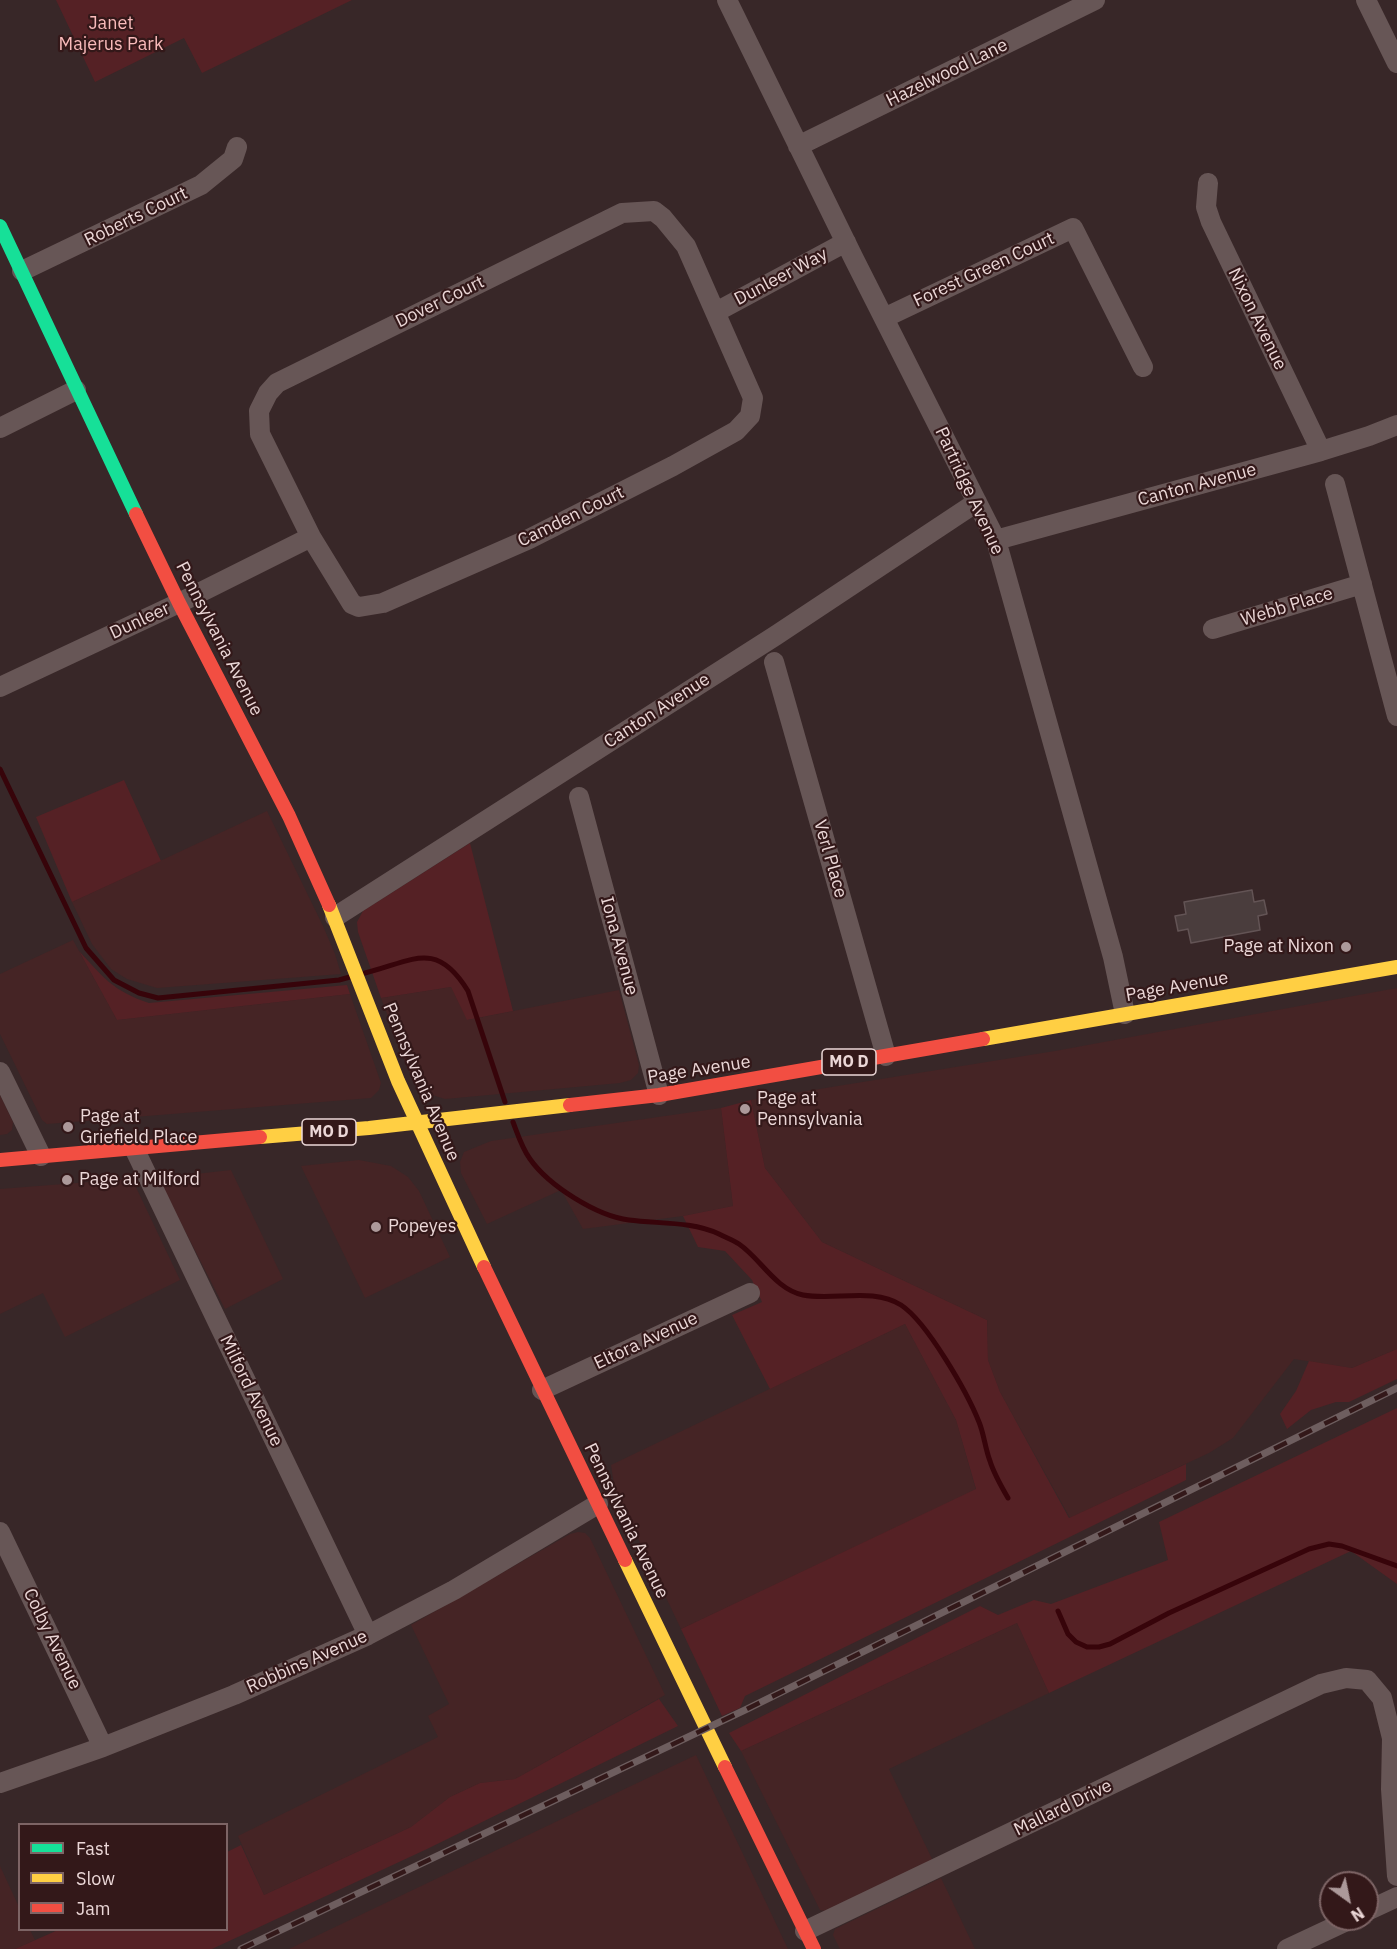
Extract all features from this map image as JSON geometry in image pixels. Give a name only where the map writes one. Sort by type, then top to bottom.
[{"type":"street","name":"Partridge Avenue","points":[[727,0],[996,540],[1113,957],[1125,1014]]},
{"type":"street","name":"Hazelwood Lane","points":[[798,146],[1095,0]]},
{"type":"street","points":[[1366,0],[1397,63]]},
{"type":"street","name":"Roberts Court","points":[[22,271],[201,186],[233,159],[237,147]]},
{"type":"street","name":"Nixon Avenue","points":[[1208,183],[1206,207],[1211,222],[1321,451]]},
{"type":"street","name":"Dover Court","points":[[311,537],[260,434],[259,411],[268,393],[277,383],[622,213],[654,212],[663,218],[686,246],[716,312]]},
{"type":"street","name":"Pennsylvania Avenue","points":[[0,226],[179,603],[289,816],[335,917],[416,1122],[542,1390],[814,1949]]},
{"type":"street","name":"Forest Green Court","points":[[884,318],[1073,228],[1143,367]]},
{"type":"street","name":"Dunleer Way","points":[[716,312],[846,242]]},
{"type":"street","name":"Camden Court","points":[[311,537],[351,604],[359,607],[383,603],[529,538],[673,466],[736,431],[750,416],[753,398],[716,312]]},
{"type":"street","points":[[0,428],[76,390]]},
{"type":"street","name":"Canton Avenue","points":[[996,540],[1321,451],[1397,425]]},
{"type":"street","points":[[1335,484],[1397,716]]},
{"type":"street","name":"Canton Avenue","points":[[335,917],[775,636],[976,502]]},
{"type":"street","name":"Dunleer","points":[[0,687],[179,603],[311,537]]},
{"type":"street","name":"Webb Place","points":[[1213,629],[1362,584]]},
{"type":"street","name":"Verl Place","points":[[774,662],[886,1056]]},
{"type":"street","name":"Iona Avenue","points":[[579,797],[659,1095]]},
{"type":"street","name":"Page Avenue","points":[[0,1160],[359,1129],[659,1095],[1397,967]]},
{"type":"street","points":[[0,1072],[41,1156]]},
{"type":"street","name":"Milford Avenue","points":[[134,1148],[368,1635]]},
{"type":"street","name":"Eltora Avenue","points":[[542,1390],[750,1293]]},
{"type":"street","name":"Robbins Avenue","points":[[0,1783],[103,1747],[234,1695],[368,1635],[454,1590],[598,1504]]},
{"type":"street","name":"Colby Avenue","points":[[0,1532],[103,1747]]},
{"type":"street","name":"Mallard Drive","points":[[805,1931],[1321,1684],[1346,1678],[1367,1680],[1382,1698],[1392,1738],[1391,1789],[1397,1876]]},
{"type":"street","points":[[1379,1905],[1397,1897]]},
{"type":"street","points":[[1287,1949],[1325,1931]]},
{"type":"shaded area","points":[[267,811],[323,926],[341,974],[157,988],[127,979],[111,969],[92,944],[72,902]]},
{"type":"shaded area","points":[[73,940],[117,1020],[350,994],[381,1083],[379,1090],[371,1098],[47,1124],[42,1120],[0,1034],[0,974]]},
{"type":"shaded area","points":[[451,987],[468,1020],[619,990],[639,1065],[638,1073],[631,1080],[620,1083],[445,1099],[429,1094],[417,1086],[408,1069],[381,998]]},
{"type":"shaded area","points":[[1397,988],[1397,1349],[1352,1368],[1294,1359],[1233,1438],[1209,1453],[1070,1518],[1000,1392],[988,1360],[987,1320],[822,1242],[765,1168],[751,1100],[1055,1051]]},
{"type":"shaded area","points":[[0,1095],[13,1122],[12,1130],[0,1135]]},
{"type":"shaded area","points":[[721,1108],[733,1206],[683,1216],[583,1229],[561,1190],[487,1224],[461,1173],[460,1162],[464,1152],[491,1141]]},
{"type":"shaded area","points":[[359,1160],[391,1166],[408,1177],[419,1191],[450,1257],[365,1298],[301,1166]]},
{"type":"shaded area","points":[[231,1170],[283,1279],[225,1309],[161,1184],[163,1178]]},
{"type":"shaded area","points":[[128,1179],[134,1183],[180,1280],[65,1337],[43,1293],[0,1314],[0,1189]]},
{"type":"shaded area","points":[[905,1324],[956,1420],[976,1490],[681,1629],[615,1490],[611,1465]]},
{"type":"shaded area","points":[[585,1533],[590,1538],[665,1695],[515,1779],[480,1783],[450,1797],[411,1827],[264,1895],[238,1836],[438,1737],[428,1716],[449,1704],[411,1625],[570,1534]]},
{"type":"shaded area","points":[[1017,1623],[1049,1693],[889,1769],[933,1861],[826,1911],[820,1910],[741,1751]]},
{"type":"shaded area","points":[[696,1755],[788,1949],[289,1949]]},
{"type":"shaded area","points":[[0,1866],[18,1905],[18,1931],[30,1931],[35,1940],[15,1949],[0,1949]]},
{"type":"shaded area","points":[[941,1878],[975,1949],[840,1949],[833,1935],[835,1929]]},
{"type":"green space","name":"Janet Majerus Park","points":[[56,0],[352,0],[202,73],[184,38],[95,82]]},
{"type":"green space","points":[[124,780],[161,861],[72,902],[36,817]]},
{"type":"green space","points":[[470,843],[513,1011],[467,1020],[451,987],[381,998],[358,932],[357,922],[363,911]]},
{"type":"green space","points":[[79,951],[103,976],[126,994],[149,1003],[347,985],[350,994],[117,1020]]},
{"type":"green space","points":[[751,1100],[765,1168],[822,1242],[987,1320],[988,1360],[1000,1392],[1069,1518],[1186,1464],[1186,1480],[745,1696],[740,1708],[722,1716],[681,1629],[976,1489],[956,1420],[905,1324],[770,1389],[732,1315],[762,1302],[752,1280],[725,1251],[698,1247],[683,1216],[733,1206],[721,1108]]},
{"type":"green space","points":[[1397,1349],[1397,1379],[1349,1402],[1336,1402],[1311,1410],[1287,1429],[1280,1414],[1296,1391],[1309,1361],[1352,1368]]},
{"type":"green space","points":[[1397,1408],[1397,1584],[1351,1551],[1049,1693],[1017,1623],[741,1751],[729,1733],[980,1606],[998,1615],[1034,1600],[1051,1604],[1168,1560],[1159,1522]]},
{"type":"green space","points":[[659,1699],[678,1726],[427,1849],[212,1949],[15,1949],[56,1931],[228,1931],[228,1852],[241,1845],[264,1895],[411,1827],[450,1797],[480,1783],[515,1779]]},
{"type":"building","points":[[1252,890],[1254,902],[1264,900],[1267,914],[1258,916],[1260,930],[1191,943],[1188,929],[1178,931],[1175,916],[1186,914],[1184,902]]},
{"type":"waterway","points":[[0,769],[86,948],[114,980],[139,993],[158,998],[350,977]]},
{"type":"waterway","points":[[365,973],[422,958],[434,959],[456,975],[468,991],[505,1102]]},
{"type":"waterway","points":[[513,1122],[520,1141],[538,1169],[561,1189],[603,1213],[629,1220],[686,1225],[719,1234],[747,1250],[776,1280],[793,1292],[815,1296],[878,1297],[901,1305],[922,1326],[956,1376],[979,1422],[988,1456],[1008,1498]]},
{"type":"waterway","points":[[1058,1611],[1068,1634],[1076,1642],[1087,1647],[1099,1647],[1110,1644],[1169,1613],[1309,1549],[1329,1544],[1342,1546],[1397,1566]]},
{"type":"railway","points":[[241,1949],[745,1710],[1397,1388]]},
{"type":"traffic: fast","points":[[0,226],[136,514]]},
{"type":"traffic: slow","points":[[329,905],[398,1081],[484,1267]]},
{"type":"traffic: slow","points":[[983,1039],[1397,967]]},
{"type":"traffic: slow","points":[[260,1137],[369,1128],[570,1105]]},
{"type":"traffic: slow","points":[[625,1560],[725,1767]]},
{"type":"traffic: jam","points":[[136,514],[179,603],[289,816],[329,905]]},
{"type":"traffic: jam","points":[[570,1105],[659,1095],[983,1039]]},
{"type":"traffic: jam","points":[[0,1160],[260,1137]]},
{"type":"traffic: jam","points":[[484,1267],[625,1560]]},
{"type":"traffic: jam","points":[[725,1767],[814,1949]]},
{"type":"place","name":"Page at Nixon","points":[[1346,947]]},
{"type":"place","name":"Page at Pennsylvania","points":[[745,1109]]},
{"type":"place","name":"Page at Griefield Place","points":[[68,1127]]},
{"type":"place","name":"Page at Milford","points":[[67,1180]]},
{"type":"place","name":"Popeyes","points":[[376,1227]]}]
